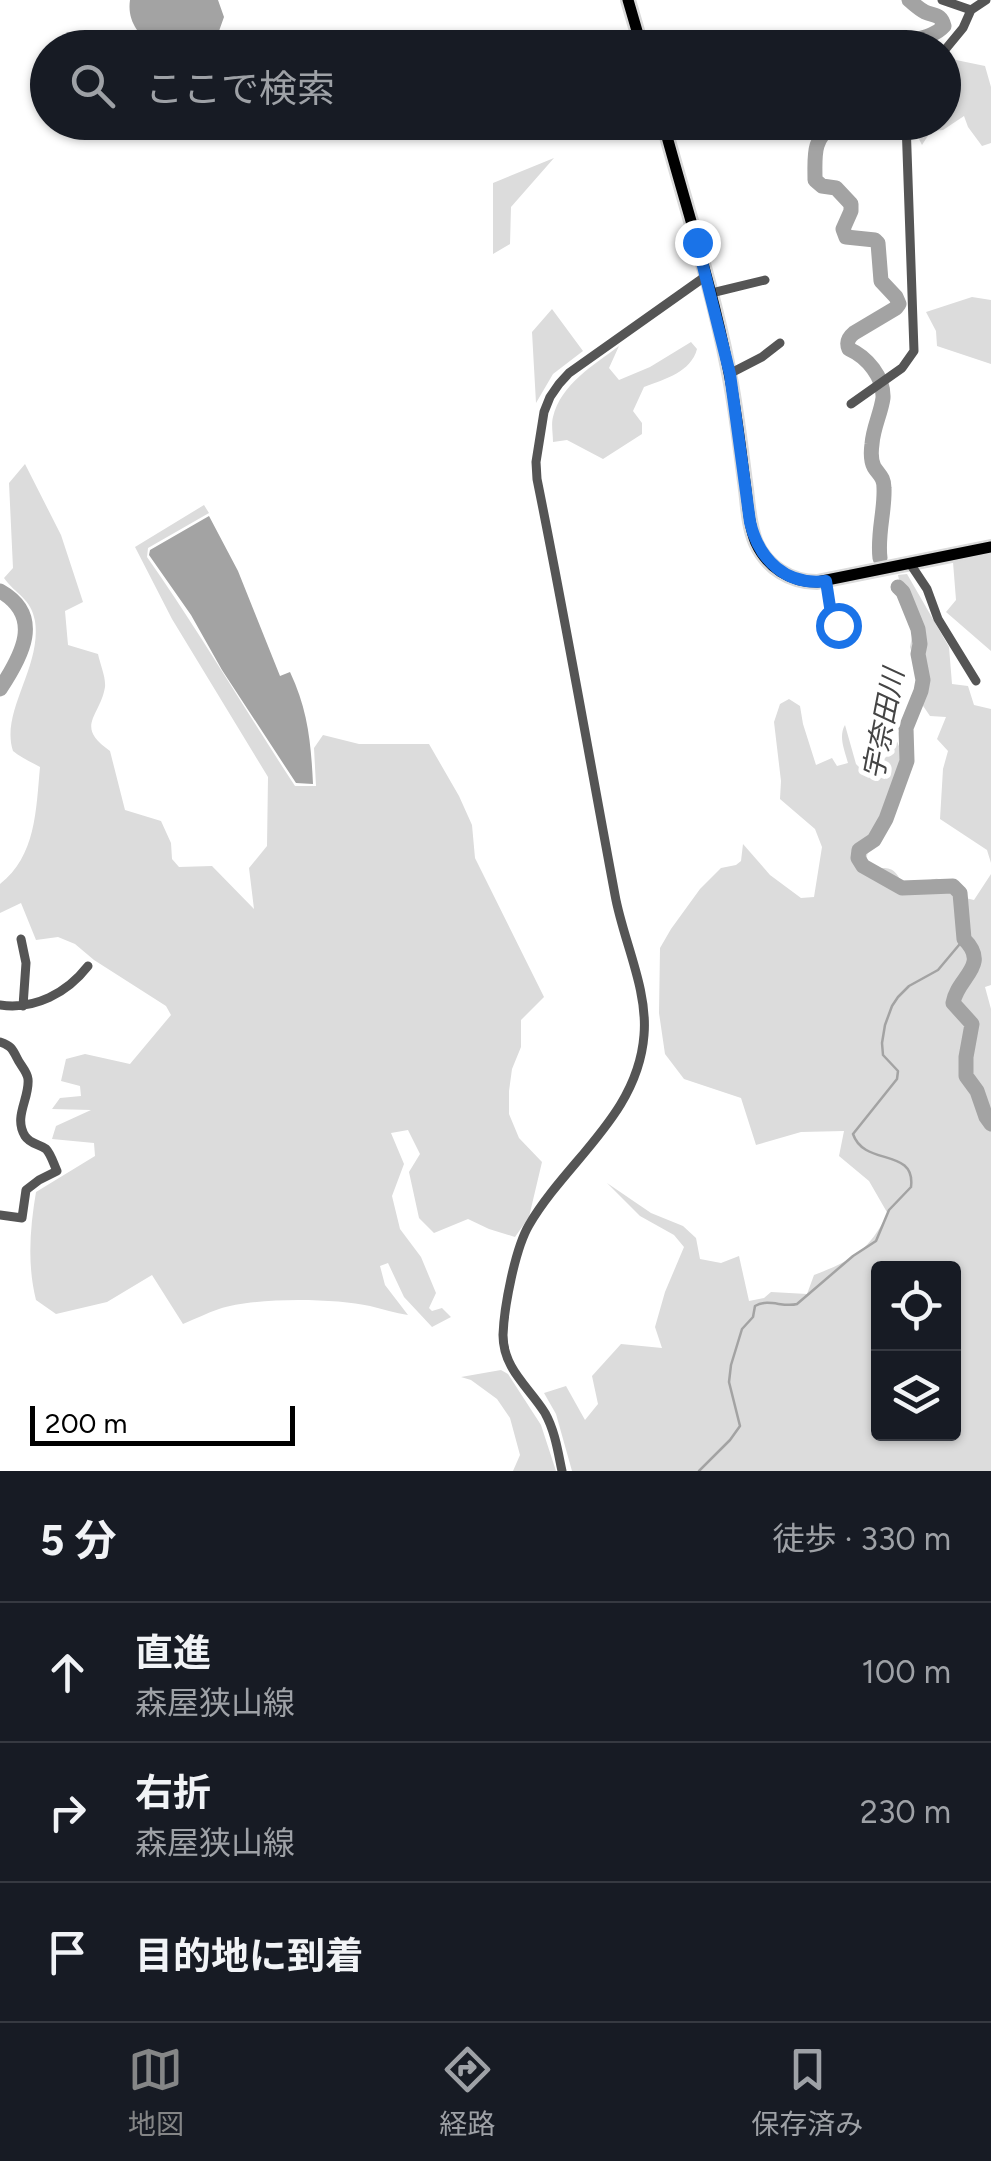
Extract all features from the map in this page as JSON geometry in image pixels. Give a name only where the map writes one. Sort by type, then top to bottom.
[{"type":"main road","points":[[628,0],[637,30]]},
{"type":"main road","points":[[667,140],[730,374],[750,522],[756,542],[770,564],[801,581],[826,581],[991,548]]},
{"type":"street","points":[[942,0],[971,10]]},
{"type":"street","points":[[961,32],[971,10],[986,0]]},
{"type":"street","points":[[851,404],[902,368],[914,352],[907,140]]},
{"type":"street","points":[[562,1471],[550,1424],[509,1364],[504,1335],[516,1261],[526,1230],[542,1206],[627,1096],[638,1068],[645,1021],[642,996],[614,894],[536,462],[544,412],[569,372],[706,276]]},
{"type":"street","points":[[711,294],[765,280]]},
{"type":"street","points":[[730,374],[780,343]]},
{"type":"street","points":[[912,565],[938,619],[976,680]]},
{"type":"street","points":[[826,581],[830,607],[846,636]]},
{"type":"street","points":[[21,940],[26,963],[23,1006]]},
{"type":"street","points":[[0,1005],[23,1006],[56,995],[88,966]]},
{"type":"street","points":[[0,1042],[10,1045],[27,1075],[22,1110],[24,1134],[45,1149],[57,1171],[26,1190],[22,1218],[0,1215]]},
{"type":"shaded area","points":[[130,0],[218,0],[224,17],[219,30],[138,30],[130,14]]},
{"type":"shaded area","points":[[961,61],[985,66],[991,87],[991,143],[982,146],[964,116],[961,118]]},
{"type":"shaded area","points":[[554,158],[511,207],[510,244],[493,254],[493,183]]},
{"type":"shaded area","points":[[972,297],[991,300],[991,364],[937,346],[936,331],[926,312]]},
{"type":"shaded area","points":[[552,309],[583,351],[553,374],[536,403],[532,332]]},
{"type":"shaded area","points":[[691,342],[697,349],[689,364],[644,387],[633,411],[642,423],[642,434],[603,459],[567,440],[553,442],[553,417],[563,395],[580,376],[619,346],[609,368],[619,380]]},
{"type":"shaded area","points":[[25,464],[61,535],[83,602],[65,611],[68,645],[98,654],[104,675],[105,687],[92,721],[93,735],[110,751],[125,810],[161,821],[171,843],[172,859],[179,867],[212,866],[254,909],[249,868],[267,846],[268,777],[172,619],[135,547],[204,505],[209,513],[148,548],[147,557],[295,786],[316,786],[314,748],[323,735],[359,744],[429,744],[459,796],[472,825],[475,858],[544,997],[521,1020],[521,1047],[509,1091],[509,1114],[519,1138],[542,1162],[529,1217],[515,1237],[468,1219],[434,1233],[419,1218],[409,1172],[420,1154],[408,1130],[391,1133],[404,1164],[392,1196],[400,1229],[421,1257],[436,1293],[429,1308],[442,1308],[451,1317],[432,1327],[404,1297],[388,1263],[380,1266],[385,1285],[408,1315],[355,1303],[273,1301],[234,1305],[183,1324],[152,1275],[107,1302],[56,1314],[36,1300],[30,1246],[36,1192],[95,1156],[94,1143],[52,1139],[56,1126],[91,1110],[52,1109],[60,1098],[81,1096],[80,1086],[61,1081],[66,1059],[85,1054],[130,1064],[171,1015],[166,1006],[75,944],[58,937],[36,940],[21,903],[0,913],[0,884],[21,860],[32,831],[40,767],[13,751],[10,736],[36,638],[30,607],[4,578],[13,568],[9,483]]},
{"type":"shaded area","points":[[209,516],[238,571],[280,676],[290,672],[296,686],[308,727],[313,784],[296,783],[149,555],[150,550]]},
{"type":"shaded area","points":[[991,553],[991,651],[946,612],[956,600],[953,562]]},
{"type":"shaded area","points":[[907,574],[949,647],[952,684],[968,686],[974,705],[991,709],[991,863],[987,850],[940,819],[948,751],[937,739],[946,717],[930,716],[917,697],[917,672],[910,647],[915,622],[898,575]]},
{"type":"shaded area","points":[[789,699],[800,706],[816,765],[832,758],[837,766],[848,763],[842,739],[845,725],[856,764],[862,770],[892,752],[890,729],[901,755],[900,778],[888,820],[870,847],[867,870],[891,869],[904,889],[937,879],[957,896],[974,900],[991,874],[991,985],[985,987],[991,1009],[991,1471],[572,1471],[556,1414],[544,1393],[566,1386],[585,1420],[598,1404],[592,1376],[621,1344],[662,1348],[655,1327],[684,1247],[674,1235],[640,1216],[607,1183],[651,1213],[683,1226],[696,1238],[700,1259],[721,1263],[739,1256],[749,1301],[771,1292],[807,1294],[814,1275],[858,1253],[888,1214],[869,1181],[839,1156],[844,1131],[801,1132],[756,1145],[741,1098],[684,1079],[665,1054],[659,1013],[660,948],[700,889],[721,868],[741,861],[743,844],[770,875],[801,898],[814,897],[822,847],[815,829],[780,799],[774,722],[780,704]]},
{"type":"shaded area","points":[[501,1370],[508,1374],[541,1425],[556,1471],[513,1471],[520,1455],[510,1418],[497,1399],[461,1377]]},
{"type":"waterway","name":"宇奈田川","points":[[909,0],[939,17],[944,26],[938,30]]},
{"type":"waterway","name":"宇奈田川","points":[[819,140],[815,180],[822,186],[836,188],[851,204],[843,229],[846,237],[878,243],[881,281],[899,304],[854,333],[848,342],[849,349],[873,369],[883,390],[871,453],[884,484],[880,558]]},
{"type":"waterway","name":"宇奈田川","points":[[898,587],[918,629],[923,680],[906,728],[907,761],[886,819],[874,840],[859,850],[858,858],[863,866],[902,888],[953,886],[960,893],[964,939],[974,957],[953,1003],[972,1024],[966,1076],[991,1124]]},
{"type":"waterway","points":[[0,591],[14,601],[25,624],[21,650],[0,689]]},
{"type":"waterway","points":[[699,1471],[740,1426],[729,1382],[731,1365],[742,1329],[753,1317],[755,1306],[797,1304],[876,1241],[889,1210],[911,1187],[906,1166],[867,1151],[853,1134],[897,1079],[898,1071],[883,1055],[882,1043],[892,1006],[909,986],[938,970],[964,939]]},
{"type":"route","points":[[697,242],[730,374],[756,542],[770,564],[793,579],[826,581],[838,625]]}]
